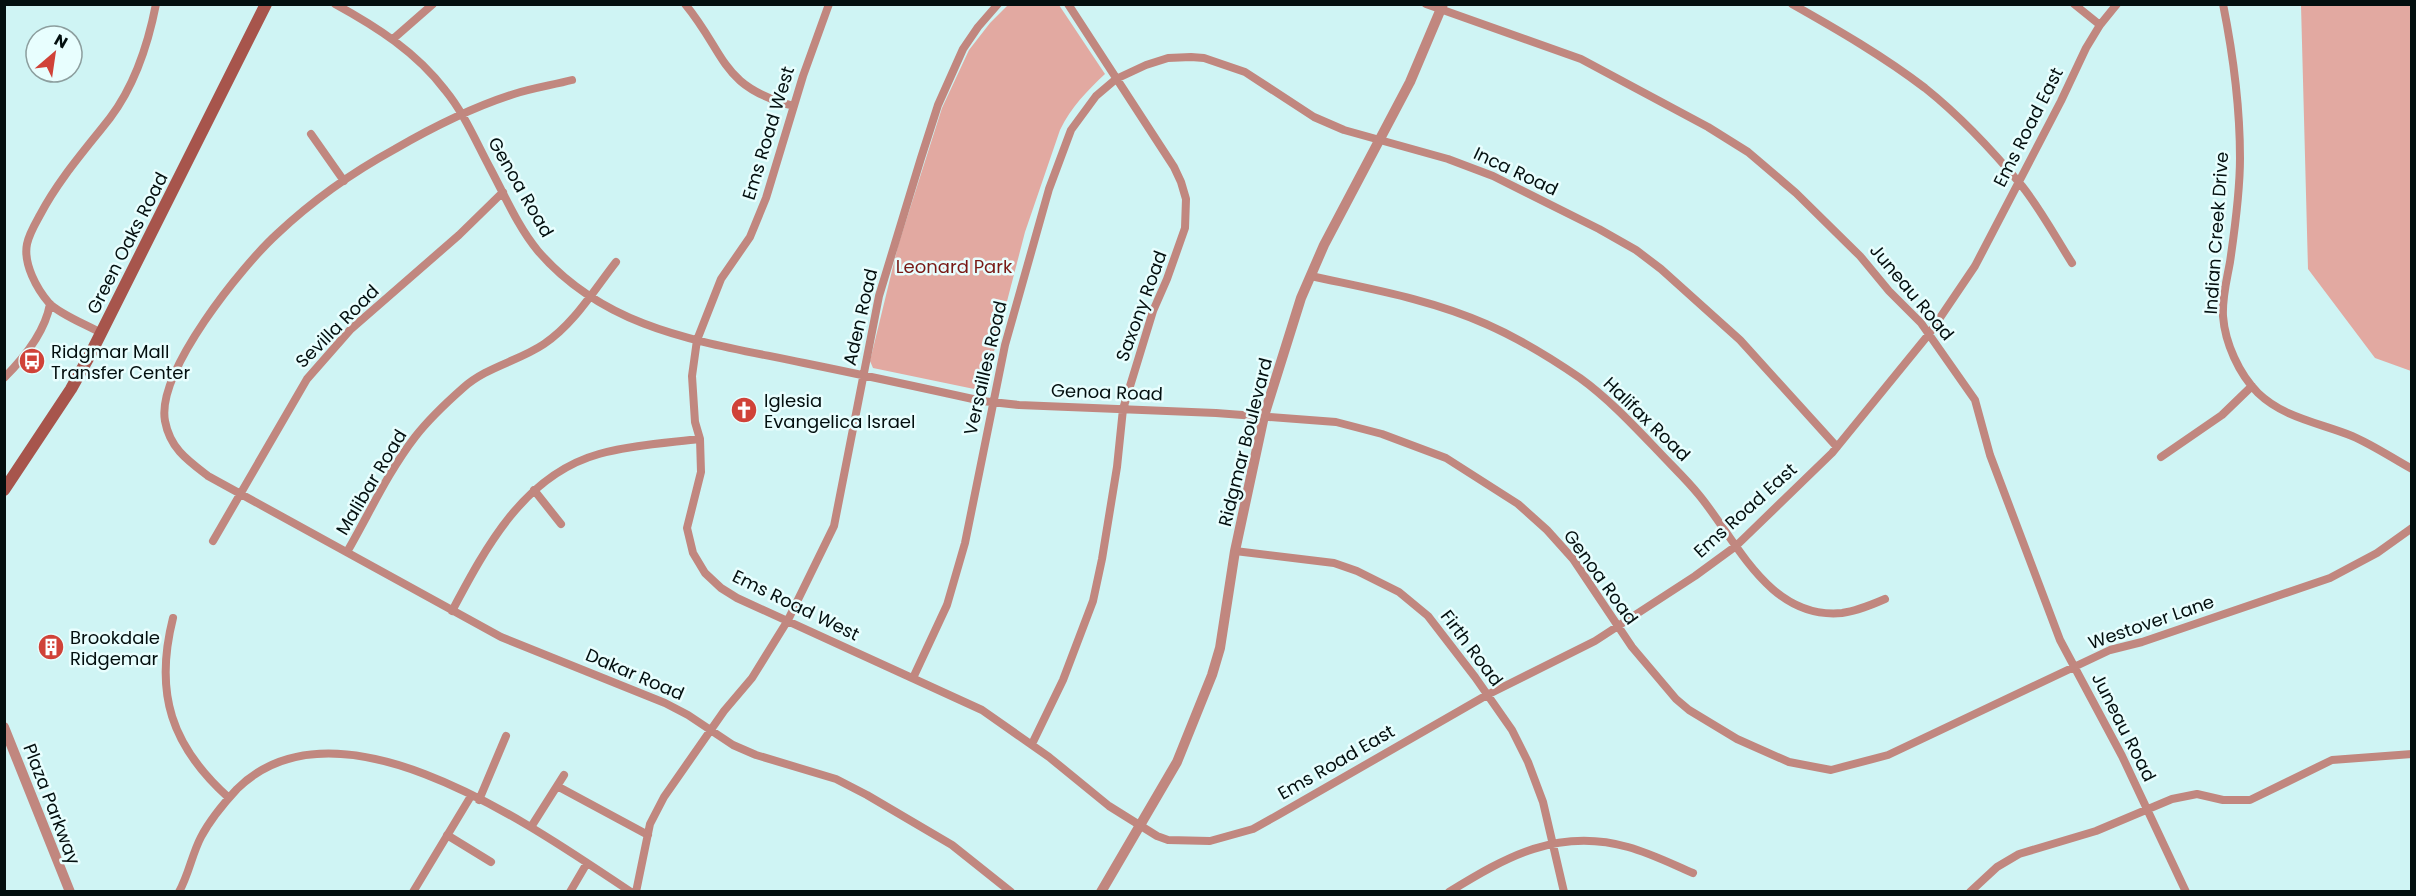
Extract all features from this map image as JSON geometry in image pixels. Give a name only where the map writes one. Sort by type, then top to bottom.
[{"type":"main road","name":"Green Oaks Road","points":[[4,490],[70,389],[101,333],[266,4]]},
{"type":"street","points":[[101,333],[50,304],[33,276],[27,259],[27,245],[55,189],[82,151],[110,119],[122,99],[146,52],[156,4]]},
{"type":"street","name":"Genoa Road","points":[[335,4],[375,26],[426,67],[446,90],[462,114],[503,192],[538,250],[565,279],[613,311],[677,336],[993,402],[1264,416],[1336,422],[1365,428],[1446,458],[1518,504],[1573,560],[1618,626],[1661,683],[1689,710],[1737,739],[1789,762],[1831,770],[1854,766],[1900,749]]},
{"type":"street","points":[[393,39],[433,4]]},
{"type":"street","points":[[686,4],[730,71],[741,83],[768,99],[794,106]]},
{"type":"street","name":"Ems Road West","points":[[829,4],[766,198],[750,237],[721,279],[697,340],[693,376],[695,422],[700,439],[701,472],[687,528],[693,553],[705,573],[721,588],[737,598],[982,710],[1032,744],[1109,806],[1141,826]]},
{"type":"street","name":"Aden Road","points":[[636,891],[650,824],[672,783],[724,711],[752,678],[788,620],[834,526],[879,296],[938,105],[963,50],[978,27],[998,4]]},
{"type":"street","name":"Saxony Road","points":[[1032,744],[1063,680],[1093,601],[1117,467],[1123,409],[1153,311],[1181,243],[1186,218],[1186,200],[1181,182],[1068,4]]},
{"type":"street","name":"Juneau Road","points":[[1425,4],[1442,7],[1581,59],[1708,127],[1748,152],[1796,193],[1860,256],[1929,334],[1975,400],[1990,455],[2060,640],[2148,809],[2186,891]]},
{"type":"street","points":[[1792,4],[1848,36],[1924,88],[1986,146],[2018,182],[2072,263]]},
{"type":"street","points":[[2074,4],[2100,25]]},
{"type":"street","name":"Ems Road East","points":[[1141,826],[1168,840],[1193,842],[1228,837],[1253,829],[1488,694],[1595,641],[1695,576],[1736,546],[1837,447],[1929,334],[1974,266],[2086,48],[2100,25],[2117,4]]},
{"type":"street","name":"Indian Creek Drive","points":[[2223,4],[2234,72],[2240,158],[2237,208],[2223,316],[2232,352],[2239,368],[2252,386],[2278,408],[2306,422],[2351,436],[2412,469]]},
{"type":"street","name":"Ridgmar Boulevard","points":[[1101,891],[1177,762],[1212,675],[1220,648],[1235,551],[1264,416],[1301,298],[1324,245],[1410,82],[1442,7]]},
{"type":"street","name":"Inca Road","points":[[1116,79],[1168,58],[1204,58],[1245,72],[1314,117],[1344,130],[1448,159],[1493,176],[1599,229],[1636,250],[1661,269],[1740,340],[1837,447]]},
{"type":"street","name":"Versailles Road","points":[[913,678],[947,605],[964,543],[1005,345],[1049,189],[1071,130],[1096,96],[1116,79]]},
{"type":"street","name":"Dakar Road","points":[[572,80],[516,93],[462,114],[393,149],[344,181],[276,235],[207,317],[180,361],[169,387],[164,414],[172,444],[192,464],[240,495],[501,637],[665,703],[733,745],[756,755],[814,771],[867,795],[951,845],[1011,891]]},
{"type":"street","points":[[310,134],[344,181]]},
{"type":"street","name":"Sevilla Road","points":[[213,541],[285,414],[324,357],[350,330],[459,235],[503,192]]},
{"type":"street","name":"Malibar Road","points":[[347,552],[398,462],[415,437],[446,404],[475,379],[547,342],[570,321],[616,262]]},
{"type":"street","name":"Halifax Road","points":[[1311,276],[1409,297],[1453,311],[1486,324],[1539,352],[1580,379],[1616,407],[1699,495],[1767,585],[1792,602],[1826,613],[1842,613],[1858,610],[1885,599]]},
{"type":"street","points":[[4,378],[30,348],[48,317],[50,304]]},
{"type":"street","points":[[2161,457],[2222,415],[2252,386]]},
{"type":"street","points":[[452,611],[491,541],[534,490],[554,474],[598,454],[700,439]]},
{"type":"street","points":[[534,490],[561,524]]},
{"type":"street","name":"Westover Lane","points":[[1900,749],[2110,650],[2142,642],[2330,578],[2377,553],[2412,528]]},
{"type":"street","name":"Firth Road","points":[[1235,551],[1334,563],[1358,571],[1399,592],[1428,616],[1488,694],[1512,730],[1528,762],[1543,802],[1564,891]]},
{"type":"street","points":[[173,618],[164,664],[168,701],[174,724],[194,762],[229,798]]},
{"type":"street","name":"Plaza Parkway","points":[[4,727],[70,891]]},
{"type":"street","points":[[413,891],[447,835],[475,798],[506,736]]},
{"type":"street","points":[[179,891],[201,837],[229,798],[255,775],[280,762],[334,752],[382,759],[442,781],[531,826],[631,891]]},
{"type":"street","points":[[1970,891],[1997,867],[2019,855],[2096,831],[2186,795],[2209,795],[2223,800],[2250,800],[2332,760],[2412,754]]},
{"type":"street","points":[[531,826],[564,775]]},
{"type":"street","points":[[557,786],[648,835]]},
{"type":"street","points":[[447,835],[491,862]]},
{"type":"street","points":[[1449,891],[1511,855],[1553,843],[1590,841],[1629,847],[1693,873]]},
{"type":"street","points":[[570,891],[587,863]]},
{"type":"green space","name":"Leonard Park","points":[[1008,5],[1059,5],[1105,74],[1080,100],[1060,130],[1025,232],[985,386],[979,390],[873,368],[870,361],[898,246],[942,108],[969,50],[990,23]]},
{"type":"green space","points":[[2301,5],[2411,5],[2411,371],[2375,358],[2308,269]]},
{"type":"place","name":"Ridgmar Mall Transfer Center","points":[[32,361]]},
{"type":"place","name":"Iglesia Evangelica Israel","points":[[744,410]]},
{"type":"place","name":"Brookdale Ridgemar","points":[[51,647]]}]
